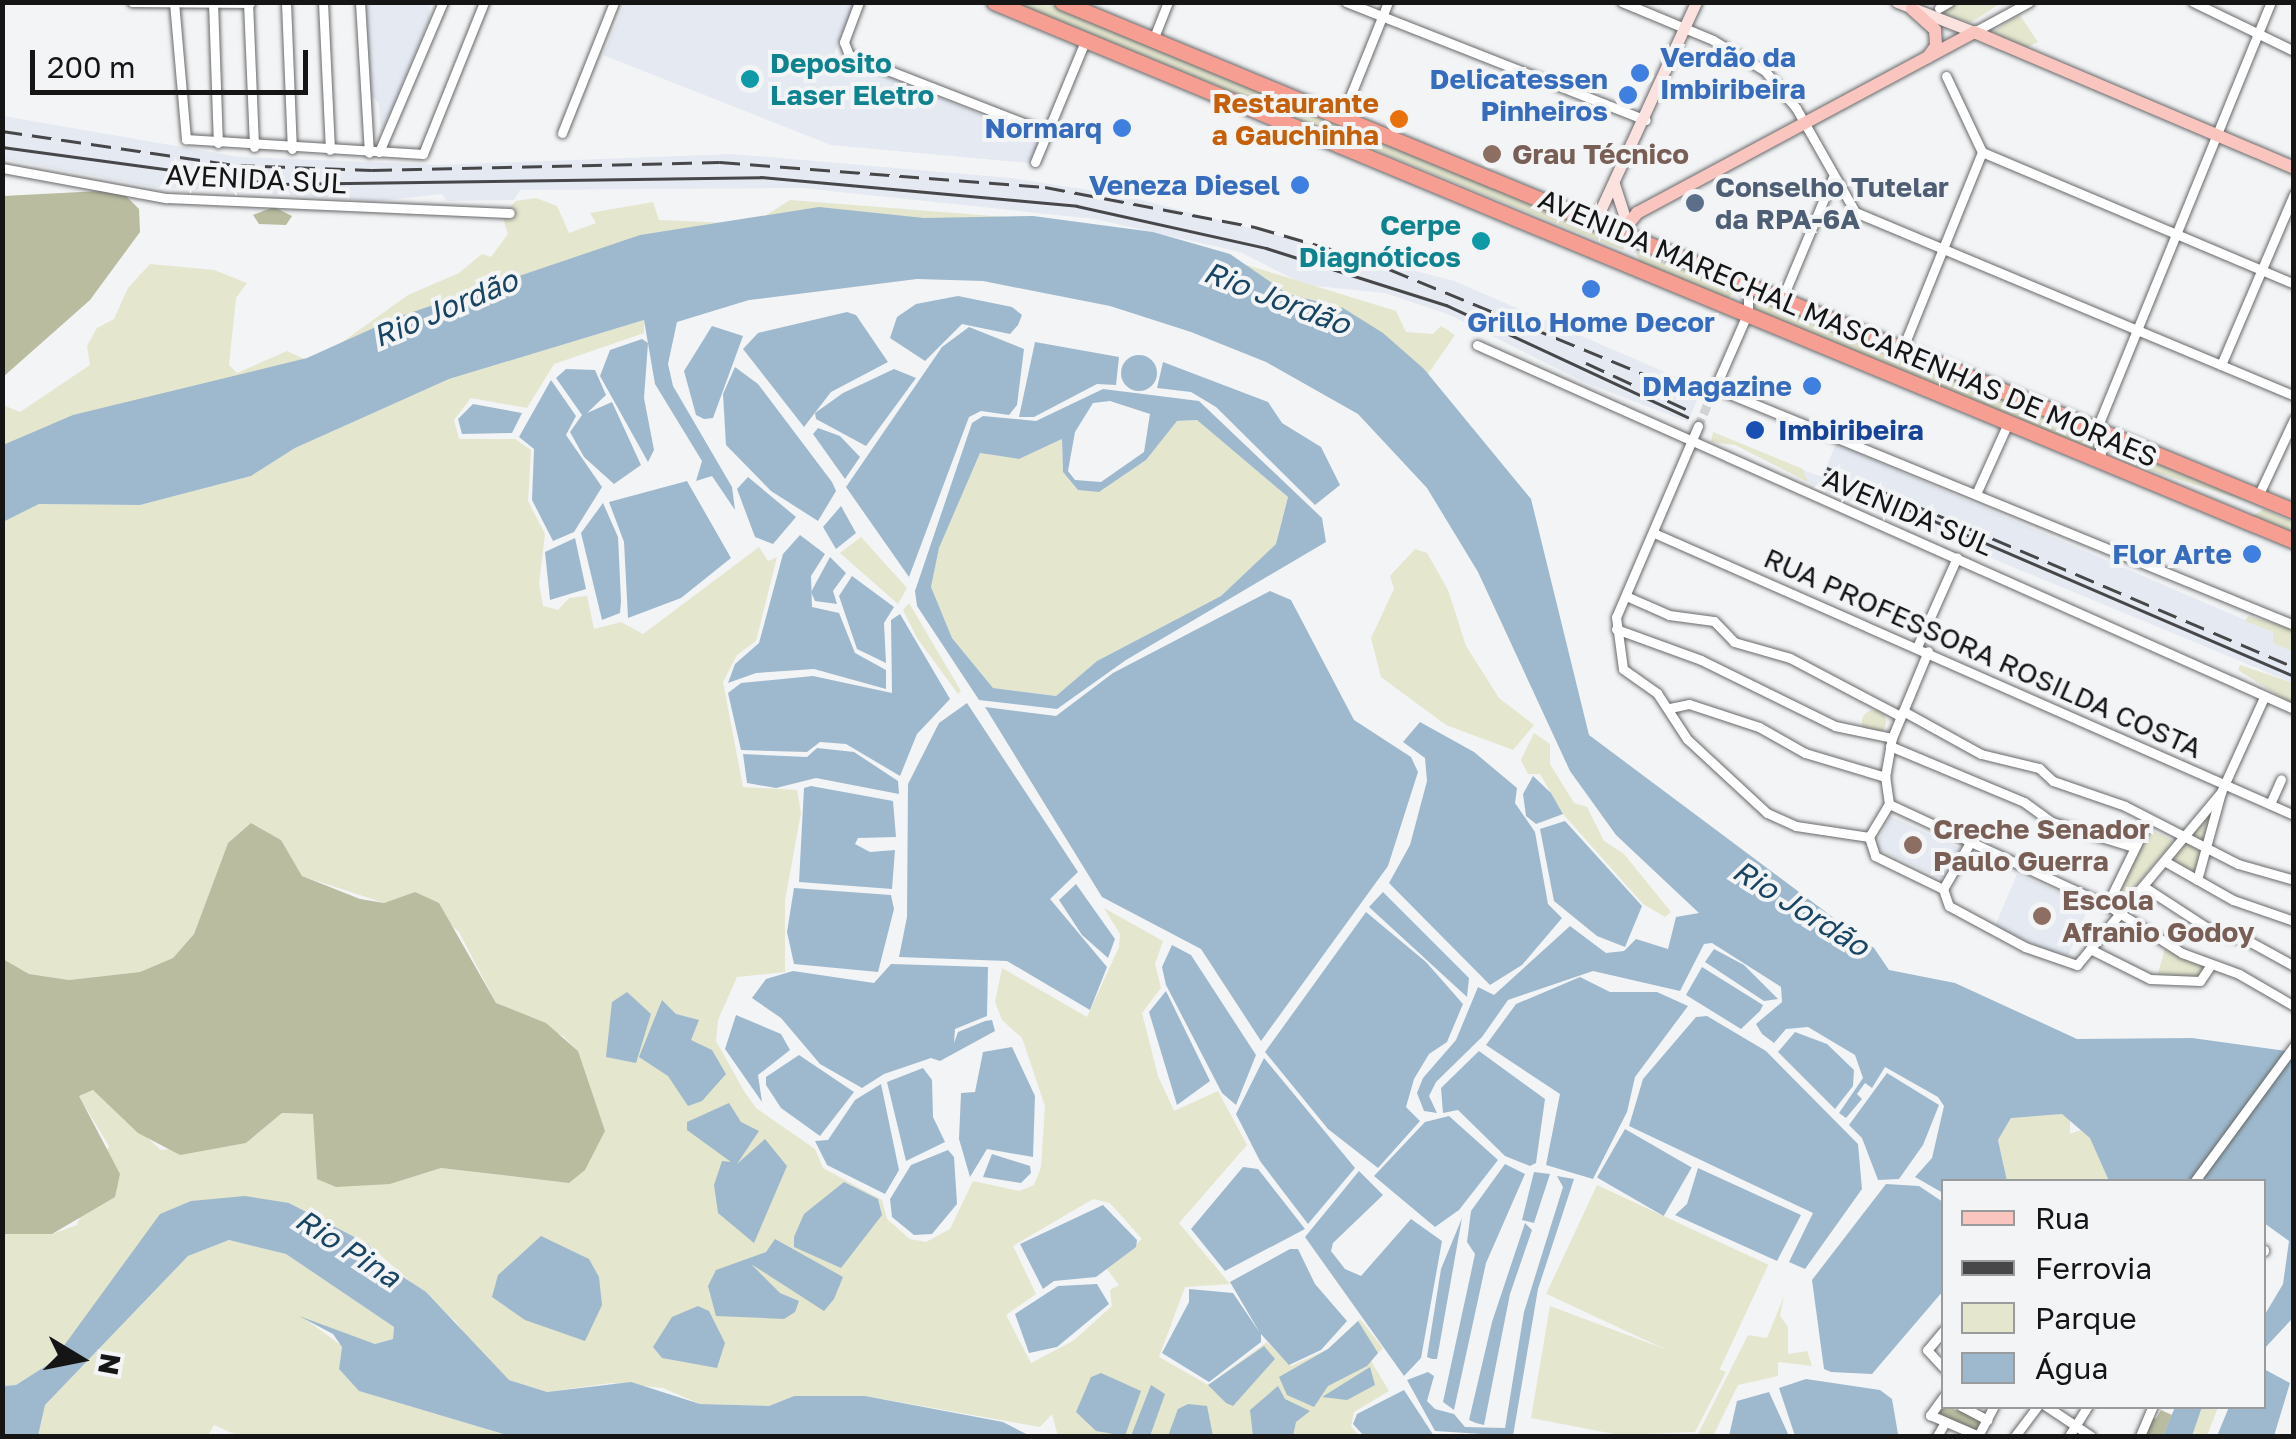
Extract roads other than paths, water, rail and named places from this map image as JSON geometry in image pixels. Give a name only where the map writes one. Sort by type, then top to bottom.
[{"type":"highway","name":"AVENIDA MARECHAL MASCARENHAS DE MORAES","points":[[994,2],[2294,541]]},
{"type":"highway","name":"AVENIDA MARECHAL MASCARENHAS DE MORAES","points":[[1062,2],[1594,224],[1623,227],[1748,286],[2294,512]]},
{"type":"highway","points":[[1623,227],[1636,266]]},
{"type":"highway","points":[[2134,475],[2177,482],[2234,507],[2248,508],[2258,496]]},
{"type":"main road","points":[[1912,8],[1935,30],[1936,46],[1926,60]]},
{"type":"main road","points":[[1623,227],[1804,121],[1974,32],[2294,168]]},
{"type":"street","points":[[132,2],[249,3],[254,146]]},
{"type":"street","points":[[286,2],[292,149]]},
{"type":"street","points":[[323,2],[330,150]]},
{"type":"street","points":[[360,2],[374,152]]},
{"type":"street","points":[[374,152],[443,2]]},
{"type":"street","points":[[174,4],[186,139],[292,149],[425,153],[484,2]]},
{"type":"street","points":[[562,133],[614,2]]},
{"type":"street","points":[[859,2],[844,42],[849,55],[1046,132]]},
{"type":"street","points":[[1153,40],[1168,2]]},
{"type":"street","points":[[1346,2],[1646,120]]},
{"type":"street","points":[[1341,119],[1388,2]]},
{"type":"street","points":[[1622,2],[1765,71],[1804,121],[1855,212],[2294,396]]},
{"type":"street","points":[[1594,224],[1646,120],[1696,2]]},
{"type":"street","points":[[1897,2],[1974,32],[2029,2]]},
{"type":"street","points":[[1999,2],[2006,15]]},
{"type":"street","points":[[2193,2],[2256,36],[2294,51]]},
{"type":"street","points":[[2102,461],[2097,428],[2271,2]]},
{"type":"street","points":[[213,4],[218,143]]},
{"type":"street","points":[[1035,162],[1085,41]]},
{"type":"street","points":[[1946,76],[1982,152],[2294,284]]},
{"type":"street","points":[[1902,351],[1982,152]]},
{"type":"street","name":"AVENIDA SUL","points":[[2,168],[166,198],[510,213]]},
{"type":"street","points":[[1782,299],[1833,176]]},
{"type":"street","points":[[1614,184],[1623,227]]},
{"type":"street","points":[[2221,365],[2294,194]]},
{"type":"street","points":[[1748,286],[1748,312]]},
{"type":"street","name":"AVENIDA SUL","points":[[1748,312],[1714,390],[1976,494],[2176,582],[2294,626]]},
{"type":"street","name":"AVENIDA SUL","points":[[1478,345],[1691,444],[2261,690],[2264,697],[2294,709]]},
{"type":"street","points":[[2258,496],[2294,419]]},
{"type":"street","points":[[1976,494],[2008,423]]},
{"type":"street","points":[[1698,426],[1626,596],[1616,630],[1623,669],[1670,708],[1687,739],[1772,816],[1869,837]]},
{"type":"street","name":"RUA PROFESSORA ROSILDA COSTA","points":[[1654,533],[1918,647],[2223,787],[2294,815]]},
{"type":"street","points":[[1918,647],[1957,557]]},
{"type":"street","points":[[1626,596],[1669,615],[1714,621],[1734,642],[1790,658],[1981,754],[2039,768],[2209,850],[2294,880]]},
{"type":"street","points":[[1616,630],[1701,660],[1835,726],[1891,742],[2024,802],[2052,822],[2134,848]]},
{"type":"street","points":[[1928,652],[1891,742],[1885,777],[1888,804],[1869,837],[1875,856],[1943,890],[1949,906],[1999,932],[2074,966],[2166,862],[2223,787]]},
{"type":"street","points":[[2197,880],[2209,850],[2223,787],[2264,697]]},
{"type":"street","points":[[1670,708],[1689,704],[1759,727],[1805,753],[1885,777]]},
{"type":"street","points":[[1678,723],[1689,704]]},
{"type":"street","points":[[2270,804],[2281,778]]},
{"type":"street","points":[[1888,804],[1968,846],[2107,906],[2210,966],[2294,1006]]},
{"type":"street","points":[[2107,906],[2148,821]]},
{"type":"street","points":[[1943,890],[1968,846]]},
{"type":"street","points":[[2166,862],[2197,880],[2294,921]]},
{"type":"street","points":[[2144,886],[2217,934],[2246,938],[2294,966]]},
{"type":"street","points":[[2090,948],[2150,980],[2200,981],[2210,966]]},
{"type":"street","points":[[2196,1179],[2294,1046]]},
{"type":"street","points":[[1941,1334],[1927,1352],[1941,1365]]},
{"type":"street","points":[[1941,1400],[1930,1415],[1978,1436],[1992,1409]]},
{"type":"street","points":[[1967,1409],[1987,1420]]},
{"type":"street","points":[[2015,1436],[2036,1409]]},
{"type":"street","points":[[2050,1409],[2091,1436]]},
{"type":"street","points":[[2069,1436],[2086,1409]]},
{"type":"street","points":[[2140,1436],[2151,1409]]},
{"type":"street","points":[[1937,1436],[1945,1422]]},
{"type":"water","name":"Rio Jordão","points":[[819,207],[924,218],[1033,216],[1153,232],[1230,254],[1288,294],[1343,308],[1383,333],[1424,369],[1531,499],[1589,735],[1874,948],[1889,970],[1955,983],[2077,1039],[2192,1038],[2293,1052],[2291,1320],[2266,1347],[2266,1313],[2283,1284],[2289,1241],[2266,1224],[2266,1179],[2108,1179],[2090,1138],[2062,1114],[2011,1118],[1998,1140],[2007,1179],[1941,1179],[1941,1192],[1915,1177],[1932,1158],[1944,1106],[1938,1097],[1885,1067],[1872,1088],[1865,1083],[1857,1094],[1862,1099],[1846,1118],[1839,1113],[1863,1078],[1855,1055],[1808,1027],[1786,1029],[1774,1043],[1762,1034],[1756,1024],[1782,1002],[1781,987],[1712,943],[1704,944],[1680,991],[1593,971],[1508,1000],[1482,1037],[1436,1082],[1429,1096],[1437,1113],[1424,1111],[1417,1093],[1423,1078],[1456,1040],[1478,987],[1494,995],[1570,926],[1606,953],[1624,951],[1636,939],[1668,949],[1676,917],[1699,913],[1616,835],[1570,771],[1478,572],[1427,488],[1358,414],[1266,362],[1191,332],[1110,306],[983,281],[917,279],[749,300],[677,322],[668,364],[673,386],[732,487],[735,510],[712,476],[696,481],[702,461],[655,384],[644,320],[449,379],[295,448],[251,476],[140,505],[39,504],[3,522],[3,445],[73,415],[307,358],[398,317],[640,235]]},
{"type":"water","points":[[958,296],[1012,307],[1022,315],[1010,334],[962,324],[925,361],[890,338],[897,317],[916,304]]},
{"type":"water","points":[[847,312],[856,315],[888,362],[831,392],[804,427],[743,349],[758,333]]},
{"type":"water","points":[[712,326],[743,336],[713,418],[704,419],[696,415],[684,371]]},
{"type":"water","points":[[969,327],[1024,349],[1017,405],[1009,415],[981,411],[969,417],[909,577],[846,487],[942,347]]},
{"type":"water","points":[[642,339],[648,343],[644,398],[654,450],[648,462],[600,376],[610,350]]},
{"type":"water","points":[[1035,342],[1119,357],[1116,385],[1097,384],[1034,417],[1019,417]]},
{"type":"water","points":[[1139,355],[1152,360],[1157,373],[1152,386],[1139,391],[1126,386],[1121,373],[1126,360]]},
{"type":"water","points":[[1163,362],[1268,402],[1282,423],[1321,447],[1340,485],[1315,505],[1216,407],[1191,392],[1157,388]]},
{"type":"water","points":[[735,367],[758,384],[832,482],[836,491],[818,521],[771,491],[726,445],[723,394]]},
{"type":"water","points":[[566,369],[595,370],[606,395],[587,413],[612,402],[641,465],[614,484],[584,457],[570,432],[582,415],[556,378]]},
{"type":"water","points":[[894,369],[916,378],[866,446],[816,419],[815,413],[843,393]]},
{"type":"water","points":[[551,380],[576,416],[566,435],[602,487],[574,532],[553,541],[532,500],[534,449],[519,437]]},
{"type":"water","points":[[1103,389],[1199,401],[1322,518],[1326,542],[1126,660],[1057,709],[979,700],[917,606],[915,591],[972,423],[983,416],[1036,421]],"holes":[[[1110,401],[1150,414],[1144,452],[1101,482],[1075,480],[1068,471],[1075,432],[1093,403]],[[1197,420],[1288,497],[1276,544],[1221,596],[1097,661],[1056,696],[993,688],[952,638],[931,587],[939,548],[980,453],[1019,459],[1062,439],[1063,472],[1078,490],[1099,492],[1146,460],[1177,421]]]},
{"type":"water","points":[[473,404],[522,413],[512,433],[462,434],[458,419]]},
{"type":"water","points":[[818,428],[840,436],[860,457],[845,479],[813,434]]},
{"type":"water","points":[[748,477],[796,517],[773,544],[755,537],[737,489]]},
{"type":"water","points":[[687,481],[731,558],[681,598],[628,618],[624,542],[609,502]]},
{"type":"water","points":[[603,503],[618,537],[621,601],[620,613],[602,620],[581,533]]},
{"type":"water","points":[[841,506],[856,533],[836,549],[823,527]]},
{"type":"water","points":[[800,535],[825,554],[811,576],[812,607],[839,613],[855,653],[886,670],[886,689],[814,669],[756,673],[728,683],[735,664],[759,643],[783,554]]},
{"type":"water","points":[[575,538],[586,589],[550,600],[545,552]]},
{"type":"water","points":[[830,557],[846,573],[833,591],[837,604],[815,601],[811,592]]},
{"type":"water","points":[[852,576],[894,607],[884,623],[886,663],[857,649],[839,596]]},
{"type":"water","points":[[1270,591],[1291,600],[1354,720],[1411,757],[1418,772],[1388,866],[1261,1041],[1201,949],[1102,897],[985,707],[1056,716],[1113,673]]},
{"type":"water","points":[[900,614],[950,699],[917,734],[900,776],[846,744],[820,742],[807,752],[741,750],[728,693],[741,683],[813,676],[892,693],[891,620]]},
{"type":"water","points":[[967,703],[1078,872],[1050,899],[1107,967],[1090,1010],[1007,961],[899,957],[907,917],[908,784],[939,723]]},
{"type":"water","points":[[1420,722],[1474,752],[1517,788],[1515,803],[1535,832],[1548,904],[1562,918],[1522,965],[1490,985],[1389,883],[1410,845],[1427,781],[1425,758],[1403,742]]},
{"type":"water","points":[[817,748],[854,752],[898,781],[899,794],[816,778],[776,788],[747,783],[743,754],[807,757]]},
{"type":"water","points":[[1533,776],[1551,793],[1563,814],[1536,824],[1526,816],[1523,794]]},
{"type":"water","points":[[804,788],[893,801],[896,837],[858,838],[855,844],[870,852],[895,850],[892,889],[799,882]]},
{"type":"water","points":[[1565,821],[1642,906],[1625,947],[1597,936],[1554,901],[1540,829]]},
{"type":"water","points":[[1076,884],[1115,939],[1108,958],[1082,935],[1059,900]]},
{"type":"water","points":[[794,888],[891,895],[894,909],[878,972],[794,964],[787,932]]},
{"type":"water","points":[[1383,892],[1469,978],[1467,997],[1369,907]]},
{"type":"water","points":[[1366,912],[1426,962],[1463,1004],[1447,1042],[1429,1054],[1414,1079],[1406,1107],[1420,1121],[1378,1168],[1328,1129],[1265,1052]]},
{"type":"water","points":[[1172,945],[1191,955],[1256,1055],[1236,1105],[1222,1093],[1166,985],[1162,967]]},
{"type":"water","points":[[1714,949],[1744,965],[1778,999],[1764,1001],[1705,962]]},
{"type":"water","points":[[891,964],[988,967],[987,1016],[955,1029],[954,1043],[958,1032],[985,1021],[992,1020],[995,1031],[940,1061],[931,1058],[884,1074],[862,1088],[820,1064],[781,1018],[752,998],[766,979],[793,971],[874,983]]},
{"type":"water","points":[[1702,967],[1763,1005],[1741,1029],[1686,995]]},
{"type":"water","points":[[1580,977],[1610,992],[1657,992],[1688,1006],[1635,1077],[1627,1112],[1593,1179],[1546,1165],[1560,1094],[1486,1045],[1516,1004]]},
{"type":"water","points":[[1166,991],[1210,1081],[1177,1105],[1149,1012]]},
{"type":"water","points":[[627,992],[651,1014],[636,1063],[606,1057],[612,1002]]},
{"type":"water","points":[[662,1000],[676,1014],[699,1020],[691,1040],[712,1050],[726,1074],[702,1101],[688,1106],[668,1076],[639,1057]]},
{"type":"water","points":[[736,1015],[781,1034],[790,1050],[758,1075],[762,1102],[725,1049]]},
{"type":"water","points":[[1707,1016],[1766,1051],[1858,1144],[1862,1189],[1805,1269],[1789,1262],[1813,1213],[1629,1126],[1643,1079],[1696,1017]]},
{"type":"water","points":[[1795,1032],[1827,1044],[1854,1070],[1853,1086],[1835,1109],[1778,1052]]},
{"type":"water","points":[[1012,1047],[1035,1096],[1033,1157],[987,1149],[970,1177],[959,1139],[961,1093],[975,1092],[983,1052]]},
{"type":"water","points":[[1479,1051],[1545,1099],[1536,1163],[1530,1166],[1505,1156],[1458,1110],[1443,1113],[1441,1088]]},
{"type":"water","points":[[799,1055],[854,1092],[820,1136],[781,1108],[766,1085],[766,1077]]},
{"type":"water","points":[[1264,1058],[1355,1168],[1308,1224],[1260,1161],[1236,1114]]},
{"type":"water","points":[[923,1068],[932,1080],[933,1117],[945,1142],[906,1161],[887,1082]]},
{"type":"water","points":[[1887,1073],[1939,1105],[1923,1145],[1899,1179],[1878,1180],[1862,1138],[1849,1125]]},
{"type":"water","points":[[881,1084],[899,1170],[885,1194],[827,1165],[815,1141],[828,1140],[855,1100]]},
{"type":"water","points":[[729,1103],[741,1122],[759,1131],[737,1164],[765,1139],[787,1166],[754,1243],[718,1213],[714,1185],[722,1161],[731,1162],[687,1130],[687,1122]]},
{"type":"water","points":[[1449,1116],[1498,1160],[1459,1210],[1435,1227],[1374,1176],[1425,1122]]},
{"type":"water","points":[[1625,1129],[1692,1168],[1664,1216],[1597,1177]]},
{"type":"water","points":[[948,1150],[954,1157],[957,1204],[932,1234],[914,1235],[892,1217],[890,1199],[911,1165]]},
{"type":"water","points":[[992,1154],[1030,1166],[1031,1173],[1021,1183],[983,1177]]},
{"type":"water","points":[[1505,1164],[1525,1174],[1486,1263],[1454,1410],[1443,1402],[1475,1254],[1467,1242],[1471,1211]]},
{"type":"water","points":[[1243,1167],[1258,1169],[1305,1229],[1225,1271],[1191,1229]]},
{"type":"water","points":[[1698,1168],[1801,1215],[1777,1261],[1675,1215],[1687,1204]]},
{"type":"water","points":[[1359,1171],[1383,1195],[1333,1243],[1331,1251],[1345,1269],[1361,1276],[1411,1219],[1442,1241],[1421,1358],[1404,1376],[1305,1237]]},
{"type":"water","points":[[1534,1172],[1550,1174],[1534,1223],[1522,1220]]},
{"type":"water","points":[[1557,1176],[1574,1179],[1538,1289],[1513,1436],[1435,1431],[1407,1380],[1428,1372],[1434,1376],[1427,1401],[1435,1409],[1454,1414],[1465,1427],[1505,1428],[1524,1312],[1563,1187]]},
{"type":"water","points":[[844,1182],[878,1199],[882,1215],[841,1268],[794,1247],[794,1237],[804,1214]]},
{"type":"water","points":[[1886,1184],[1919,1186],[1941,1201],[1941,1293],[1872,1374],[1824,1369],[1812,1280]]},
{"type":"water","name":"Rio Pina","points":[[245,1196],[289,1203],[368,1244],[382,1263],[426,1292],[509,1380],[547,1392],[631,1382],[700,1404],[769,1406],[794,1396],[865,1396],[1003,1422],[1030,1436],[510,1436],[359,1391],[339,1369],[342,1347],[333,1334],[299,1316],[375,1344],[393,1339],[394,1327],[286,1254],[229,1240],[188,1256],[45,1405],[38,1436],[3,1436],[3,1386],[16,1385],[52,1362],[160,1214],[191,1201]]},
{"type":"water","points":[[1103,1205],[1137,1240],[1136,1247],[1096,1277],[1054,1281],[1043,1289],[1020,1244]]},
{"type":"water","points":[[1462,1218],[1437,1359],[1432,1359],[1427,1357],[1441,1269]]},
{"type":"water","points":[[1525,1223],[1532,1230],[1510,1294],[1484,1425],[1469,1420],[1492,1322]]},
{"type":"water","points":[[541,1236],[589,1259],[599,1277],[602,1305],[585,1341],[525,1320],[492,1297],[498,1275]]},
{"type":"water","points":[[775,1239],[843,1277],[834,1299],[824,1311],[751,1264],[780,1293],[799,1301],[795,1312],[784,1319],[716,1316],[708,1286],[716,1270],[766,1252]]},
{"type":"water","points":[[1290,1249],[1298,1249],[1315,1284],[1347,1321],[1321,1350],[1289,1365],[1261,1334],[1261,1342],[1209,1382],[1162,1353],[1189,1302],[1189,1289],[1233,1293],[1260,1333],[1230,1282]]},
{"type":"water","points":[[1097,1284],[1109,1304],[1057,1347],[1029,1353],[1015,1314],[1058,1286]]},
{"type":"water","points":[[698,1306],[709,1311],[725,1343],[717,1368],[662,1358],[653,1347],[672,1317]]},
{"type":"water","points":[[1358,1321],[1378,1353],[1367,1366],[1328,1386],[1314,1407],[1287,1395],[1279,1377],[1328,1349]]},
{"type":"water","points":[[1264,1346],[1275,1359],[1233,1406],[1226,1403],[1208,1385]]},
{"type":"water","points":[[1370,1367],[1375,1385],[1347,1400],[1322,1397]]},
{"type":"water","points":[[2266,1370],[2290,1383],[2274,1436],[2217,1436],[2228,1409],[2266,1409]]},
{"type":"water","points":[[1101,1373],[1141,1391],[1125,1436],[1096,1431],[1076,1412],[1091,1377]]},
{"type":"water","points":[[1806,1379],[1880,1390],[1892,1399],[1898,1434],[1795,1436],[1779,1388]]},
{"type":"water","points":[[1151,1385],[1165,1394],[1150,1436],[1131,1436]]},
{"type":"water","points":[[1278,1386],[1285,1399],[1310,1411],[1296,1422],[1293,1436],[1253,1436],[1250,1410]]},
{"type":"water","points":[[1404,1390],[1434,1436],[1364,1436],[1353,1424],[1357,1414]]},
{"type":"water","points":[[1769,1392],[1789,1436],[1729,1436],[1737,1401]]},
{"type":"water","points":[[1188,1404],[1207,1406],[1213,1436],[1168,1436],[1178,1409]]},
{"type":"water","points":[[2174,1409],[2201,1409],[2192,1436],[2163,1436]]},
{"type":"tunnel","points":[[1698,426],[1713,392]]},
{"type":"tram line","points":[[2,147],[277,184],[761,177],[1077,206],[1266,248],[1446,305],[1687,417]]},
{"type":"tram line","points":[[1825,474],[2294,676]]},
{"type":"railway","points":[[2,131],[235,165],[372,170],[720,162],[1045,187],[1255,227],[1362,258],[1697,396]]},
{"type":"railway","points":[[1586,363],[1690,411]]},
{"type":"railway","points":[[1827,468],[2294,667]]},
{"type":"place","name":"Verdão da Imbiribeira","points":[[1640,73]]},
{"type":"place","name":"Deposito Laser Eletro","points":[[750,79]]},
{"type":"place","name":"Delicatessen Pinheiros","points":[[1628,95]]},
{"type":"place","name":"Restaurante a Gauchinha","points":[[1399,119]]},
{"type":"place","name":"Normarq","points":[[1122,128]]},
{"type":"place","name":"Grau Técnico","points":[[1492,154]]},
{"type":"place","name":"Veneza Diesel","points":[[1300,185]]},
{"type":"place","name":"Conselho Tutelar da RPA-6A","points":[[1695,203]]},
{"type":"place","name":"Cerpe Diagnóticos","points":[[1481,241]]},
{"type":"place","name":"Grillo Home Decor","points":[[1591,289]]},
{"type":"place","name":"DMagazine","points":[[1812,386]]},
{"type":"place","name":"Imbiribeira","points":[[1755,430]]},
{"type":"place","name":"Flor Arte","points":[[2252,554]]},
{"type":"place","name":"Creche Senador Paulo Guerra","points":[[1913,845]]},
{"type":"place","name":"Escola Afranio Godoy","points":[[2042,916]]}]
